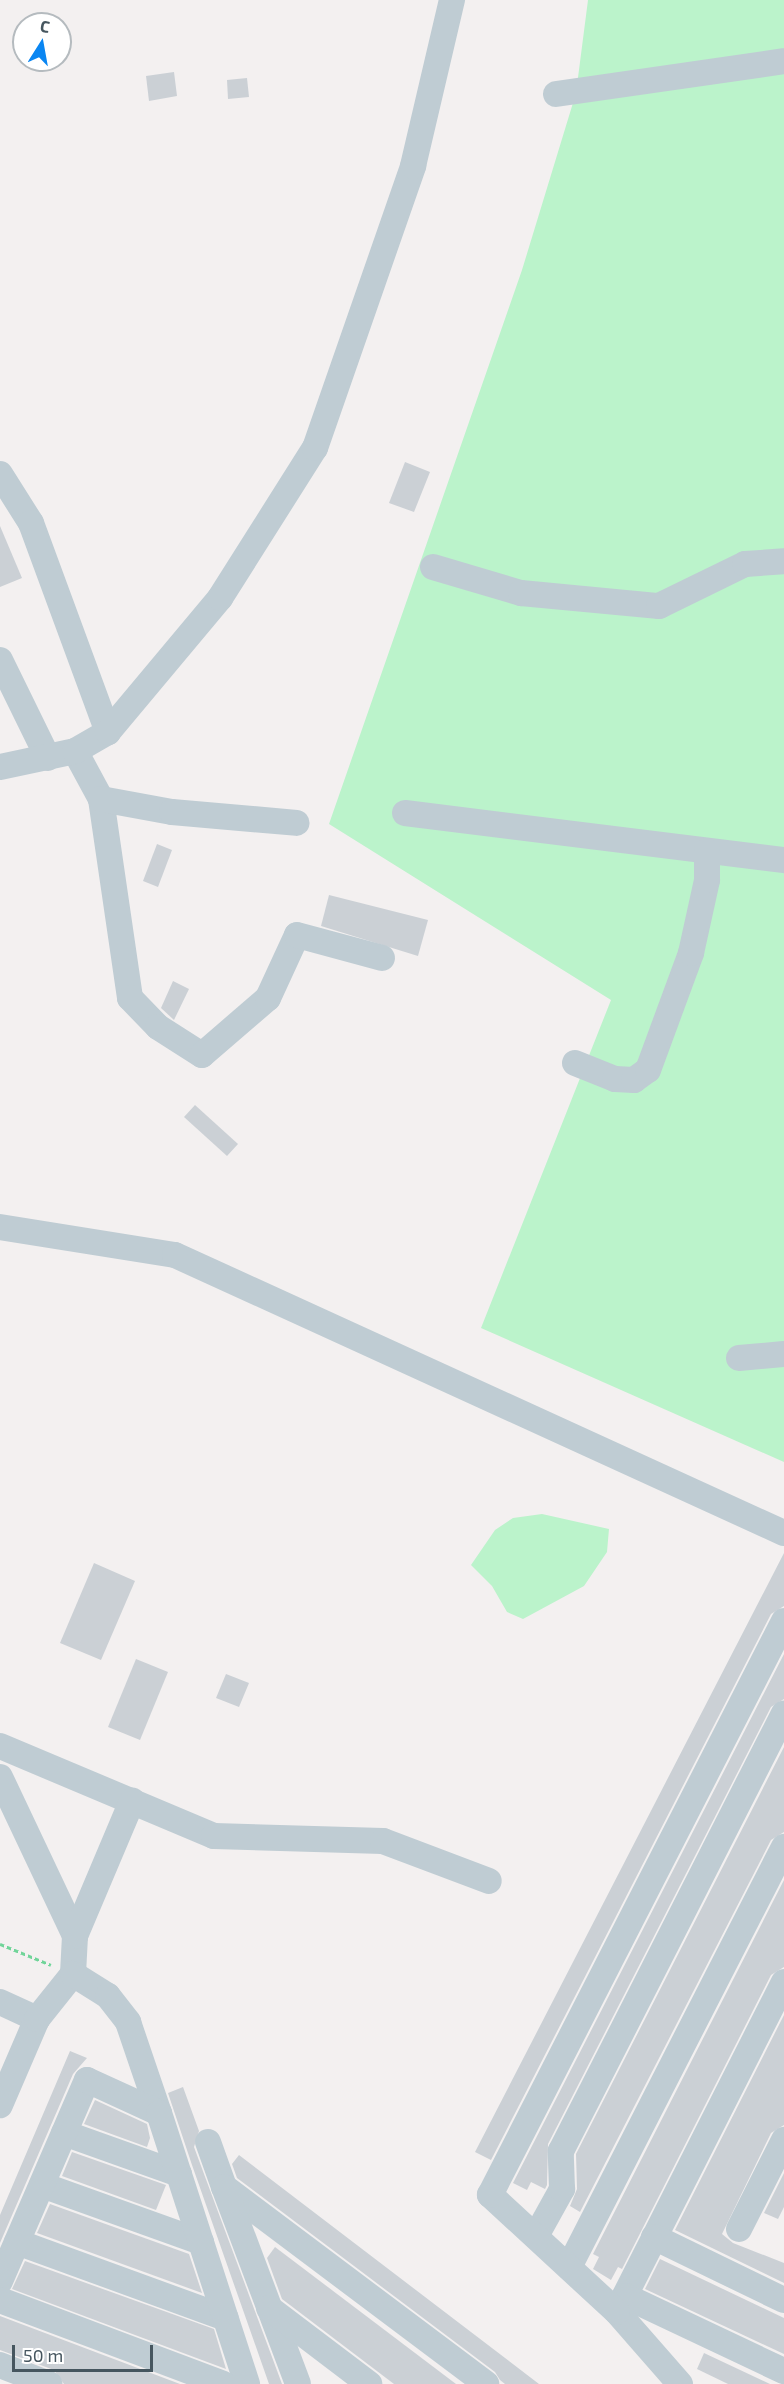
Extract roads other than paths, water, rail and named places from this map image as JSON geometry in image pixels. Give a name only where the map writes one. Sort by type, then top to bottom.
[{"type":"street","points":[[0,766],[75,751],[108,732],[220,598],[315,448],[413,166],[452,0]]},
{"type":"street","points":[[556,94],[784,61]]},
{"type":"street","points":[[0,474],[32,523],[108,732]]},
{"type":"street","points":[[433,567],[522,593],[659,606],[745,564],[784,561]]},
{"type":"street","points":[[0,660],[48,758]]},
{"type":"street","points":[[75,751],[101,799],[130,998],[158,1027],[202,1055],[268,998],[297,935],[382,958]]},
{"type":"street","points":[[101,799],[172,812],[297,823]]},
{"type":"street","points":[[405,813],[784,860]]},
{"type":"street","points":[[575,1063],[615,1079],[634,1080],[648,1070],[691,953],[707,880],[707,851]]},
{"type":"street","points":[[0,1227],[175,1256],[784,1533]]},
{"type":"street","points":[[739,1358],[784,1354]]},
{"type":"street","points":[[784,1621],[490,2195],[569,2267],[621,2304],[784,2371]]},
{"type":"street","points":[[536,2236],[562,2189],[561,2151],[784,1714]]},
{"type":"street","points":[[0,1746],[214,1836],[383,1841],[489,1881]]},
{"type":"street","points":[[0,1777],[75,1935]]},
{"type":"street","points":[[3,2089],[37,2019],[73,1974],[75,1935],[132,1801]]},
{"type":"street","points":[[569,2267],[784,1847]]},
{"type":"street","points":[[73,1974],[108,1996],[128,2022],[247,2384]]},
{"type":"street","points":[[621,2304],[784,1982]]},
{"type":"street","points":[[0,2002],[37,2019]]},
{"type":"street","points":[[0,2281],[87,2080],[159,2113]]},
{"type":"street","points":[[64,2133],[178,2174]]},
{"type":"street","points":[[739,2229],[784,2140]]},
{"type":"street","points":[[208,2142],[298,2384]]},
{"type":"street","points":[[42,2185],[201,2242]]},
{"type":"street","points":[[224,2187],[486,2384]]},
{"type":"street","points":[[654,2237],[784,2300]]},
{"type":"street","points":[[17,2242],[226,2318]]},
{"type":"street","points":[[0,2300],[223,2384]]},
{"type":"street","points":[[621,2304],[680,2384]]},
{"type":"street","points":[[269,2308],[369,2384]]},
{"type":"street","points":[[0,2365],[49,2384]]}]
